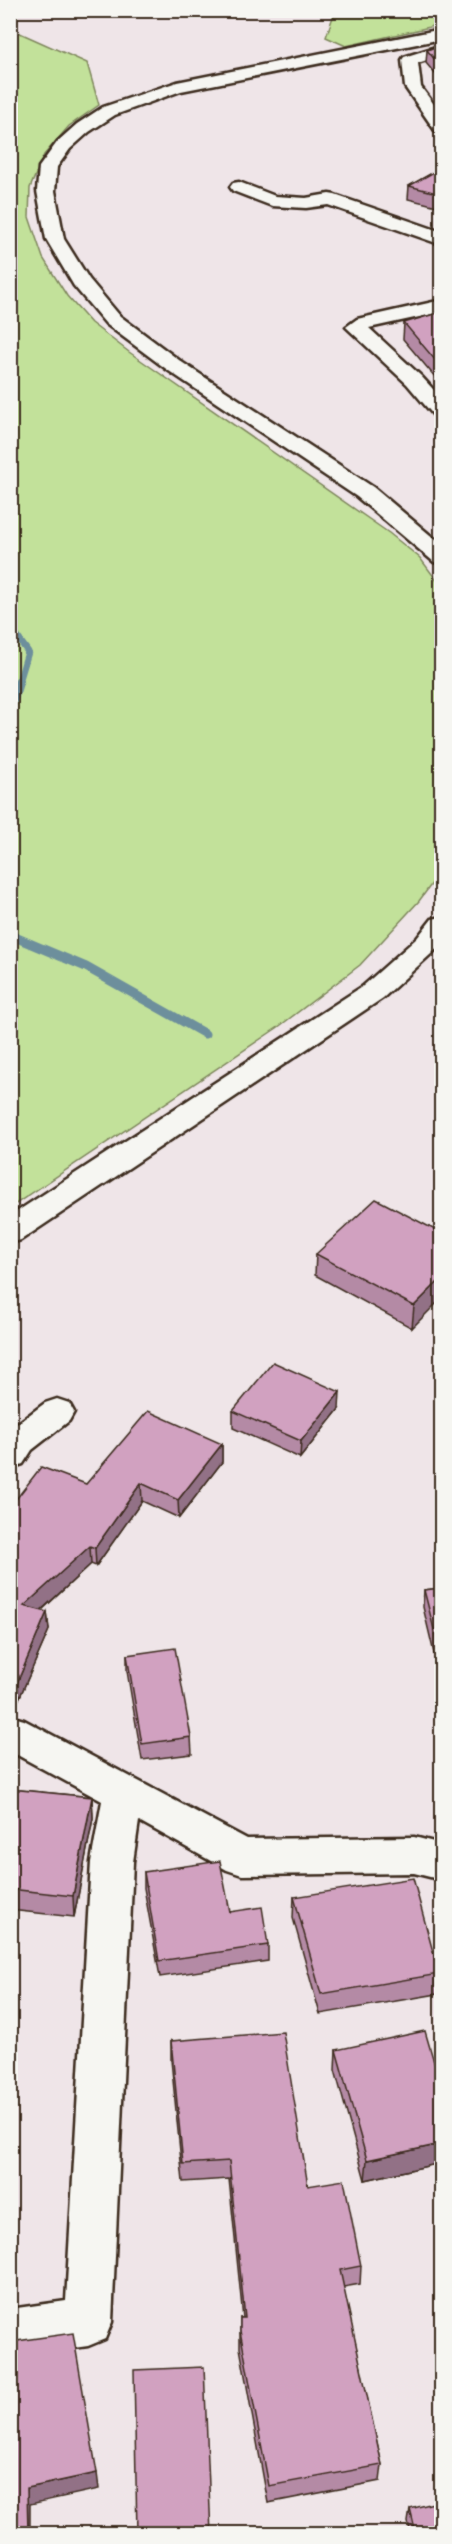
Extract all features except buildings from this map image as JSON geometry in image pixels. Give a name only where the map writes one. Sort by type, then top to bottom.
[{"type":"street","points":[[441,34],[177,87],[109,111],[83,128],[64,145],[48,167],[46,191],[55,239],[81,282],[113,320],[176,367],[365,492],[441,556]]},
{"type":"street","points":[[441,50],[410,60],[413,87],[441,128]]},
{"type":"street","points":[[239,187],[272,201],[306,203],[329,199],[441,239]]},
{"type":"street","points":[[441,306],[364,322],[356,327],[414,380],[441,413]]},
{"type":"street","points":[[10,1232],[373,993],[427,944],[441,925]]},
{"type":"street","points":[[10,1455],[20,1441],[57,1412]]},
{"type":"street","points":[[10,1732],[242,1857],[414,1854],[441,1862]]},
{"type":"street","points":[[10,2333],[88,2322],[111,1862],[123,1793]]},
{"type":"green space","points":[[335,11],[441,11],[441,18],[430,27],[346,46],[326,37]]},
{"type":"green space","points":[[11,29],[87,63],[99,105],[69,126],[44,155],[30,188],[29,217],[43,258],[67,296],[91,323],[129,352],[389,533],[420,558],[441,586],[442,870],[419,901],[360,965],[277,1028],[11,1207]]},
{"type":"waterway","points":[[10,627],[28,652],[19,682]]},
{"type":"waterway","points":[[10,711],[19,681]]},
{"type":"waterway","points":[[10,935],[86,967],[205,1034]]}]
